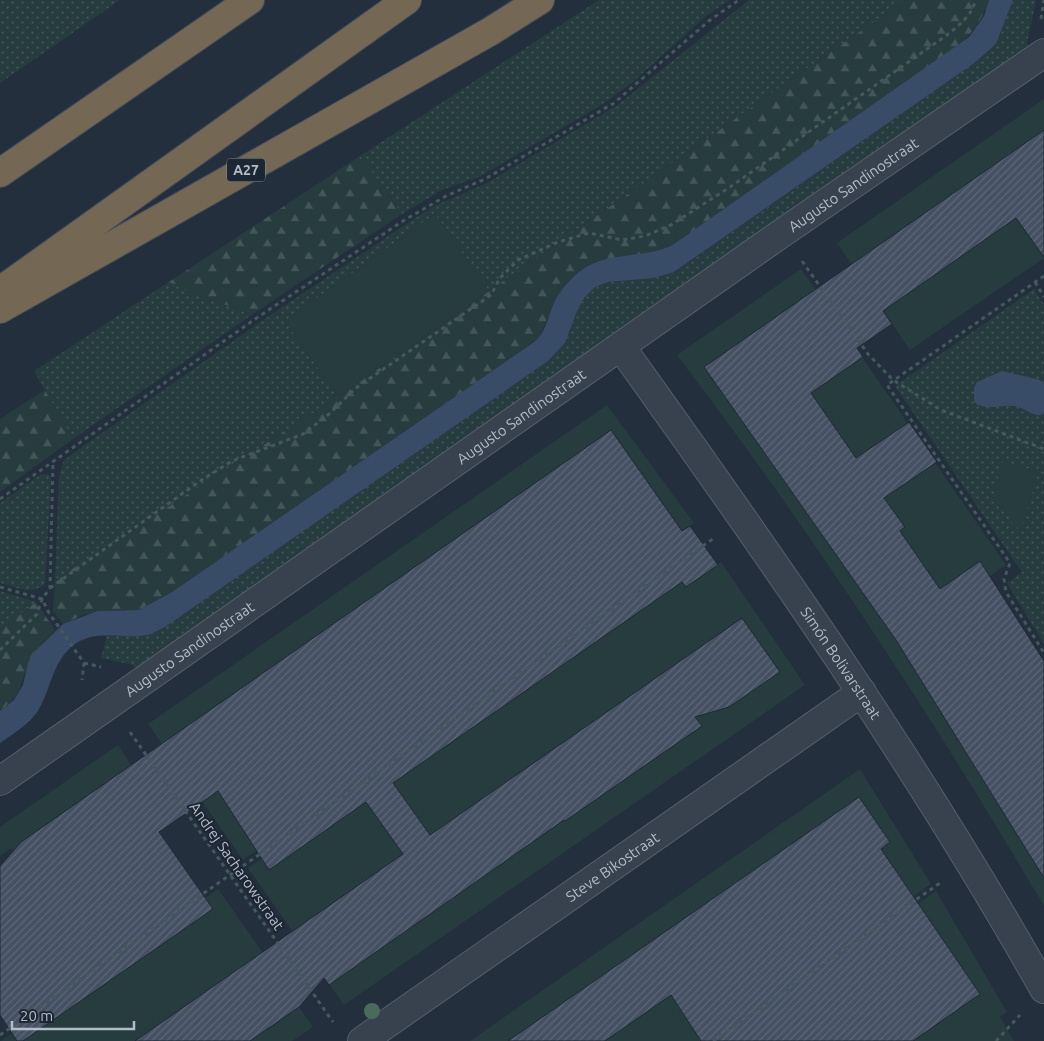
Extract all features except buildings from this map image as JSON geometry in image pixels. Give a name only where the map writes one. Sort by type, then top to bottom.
[{"type":"highway","points":[[0,173],[250,0]]},
{"type":"highway","points":[[0,291],[407,0]]},
{"type":"highway","name":"A27","points":[[0,309],[491,31],[540,0]]},
{"type":"street","name":"Augusto Sandinostraat","points":[[0,781],[782,233],[1044,53]]},
{"type":"street","name":"Simón Bolivarstraat","points":[[621,347],[743,517],[862,692],[970,862],[1044,988]]},
{"type":"street","name":"Steve Bikostraat","points":[[362,1041],[862,692]]},
{"type":"path","points":[[0,499],[258,317],[403,221],[446,196],[484,179],[614,103],[710,20],[739,0]]},
{"type":"path","points":[[0,650],[37,614],[42,599],[50,588],[192,487],[232,461],[302,434],[328,415],[356,388],[492,295],[500,278],[518,260],[558,242],[589,233],[622,240],[645,236],[671,225],[730,187],[946,35],[963,22],[974,6],[975,0]]},
{"type":"path","points":[[782,233],[868,354],[893,380],[941,410],[1044,449]]},
{"type":"path","points":[[1044,276],[887,385],[1010,563],[1004,579],[1006,592],[1044,653]]},
{"type":"path","points":[[1035,282],[1044,297]]},
{"type":"path","points":[[50,588],[53,462]]},
{"type":"path","points":[[0,1035],[743,517]]},
{"type":"path","points":[[0,588],[42,599],[49,613],[84,663]]},
{"type":"path","name":"Andrej Sacharowstraat","points":[[110,703],[336,1025]]},
{"type":"path","points":[[713,1041],[970,862]]},
{"type":"green space","points":[[0,0],[120,0],[0,83]]},
{"type":"green space","points":[[599,0],[730,0],[706,16],[634,81],[606,102],[481,176],[442,190],[402,214],[360,156]]},
{"type":"green space","points":[[749,0],[905,0],[489,291],[435,214],[285,321],[338,397],[55,580],[59,477],[63,462],[68,457],[263,320],[434,206],[487,183],[616,106]]},
{"type":"green space","points":[[905,0],[989,0],[975,28],[952,50],[674,244],[651,254],[595,262],[554,303],[540,336],[527,347],[172,592],[139,610],[112,610],[83,615],[63,624],[53,611],[55,580],[338,397]]},
{"type":"green space","points":[[1013,0],[1036,0],[1027,43],[1030,49],[136,670],[133,665],[101,658],[107,636],[131,636],[164,627],[548,361],[565,343],[577,311],[585,297],[595,287],[608,282],[654,278],[675,272],[973,64],[996,44]]},
{"type":"green space","points":[[1044,99],[1044,258],[910,350],[837,243]]},
{"type":"green space","points":[[360,156],[402,214],[253,314],[191,293],[169,282]]},
{"type":"green space","points":[[435,214],[489,291],[338,397],[285,321]]},
{"type":"green space","points":[[801,269],[1006,565],[990,576],[988,589],[1044,680],[1044,906],[958,764],[869,625],[727,421],[677,355]]},
{"type":"green space","points":[[169,282],[191,293],[253,314],[73,439],[34,371]]},
{"type":"green space","points":[[1034,289],[1044,305],[1044,644],[1007,583],[1022,572],[895,386]]},
{"type":"green space","points":[[45,390],[73,439],[0,492],[0,419]]},
{"type":"green space","points":[[607,405],[694,523],[658,548],[326,803],[243,860],[148,724]]},
{"type":"green space","points":[[1002,462],[1039,471],[1021,531],[1012,523],[1006,509],[992,501]]},
{"type":"green space","points":[[41,474],[48,474],[51,478],[45,584],[40,588],[23,590],[0,583],[0,503]]},
{"type":"green space","points":[[721,562],[805,685],[344,1005],[248,868],[674,572],[686,587]]},
{"type":"green space","points":[[0,591],[36,602],[0,630]]},
{"type":"green space","points":[[36,602],[55,630],[33,655],[16,695],[0,711],[0,630]]},
{"type":"green space","points":[[118,745],[131,765],[22,841],[23,843],[13,850],[11,848],[0,856],[0,827]]},
{"type":"green space","points":[[860,769],[931,884],[704,1041],[470,1041]]},
{"type":"green space","points":[[218,889],[263,953],[135,1041],[1,1041]]},
{"type":"green space","points":[[936,891],[1007,1012],[1000,1017],[1014,1041],[721,1041]]},
{"type":"green space","points":[[299,1007],[313,1027],[292,1041],[246,1041]]},
{"type":"water","points":[[989,0],[1013,0],[996,44],[973,64],[674,272],[654,278],[608,282],[595,287],[585,297],[577,311],[565,343],[548,361],[165,627],[142,636],[93,637],[75,644],[57,665],[44,699],[33,718],[0,743],[0,711],[14,700],[23,685],[28,663],[35,651],[63,624],[98,611],[139,610],[172,592],[533,342],[544,330],[558,295],[569,281],[582,270],[604,260],[651,252],[674,244],[969,37],[984,16]]},
{"type":"water","points":[[1002,371],[1040,380],[1044,384],[1044,412],[1041,415],[1014,406],[988,407],[974,402],[974,388],[977,382]]}]
